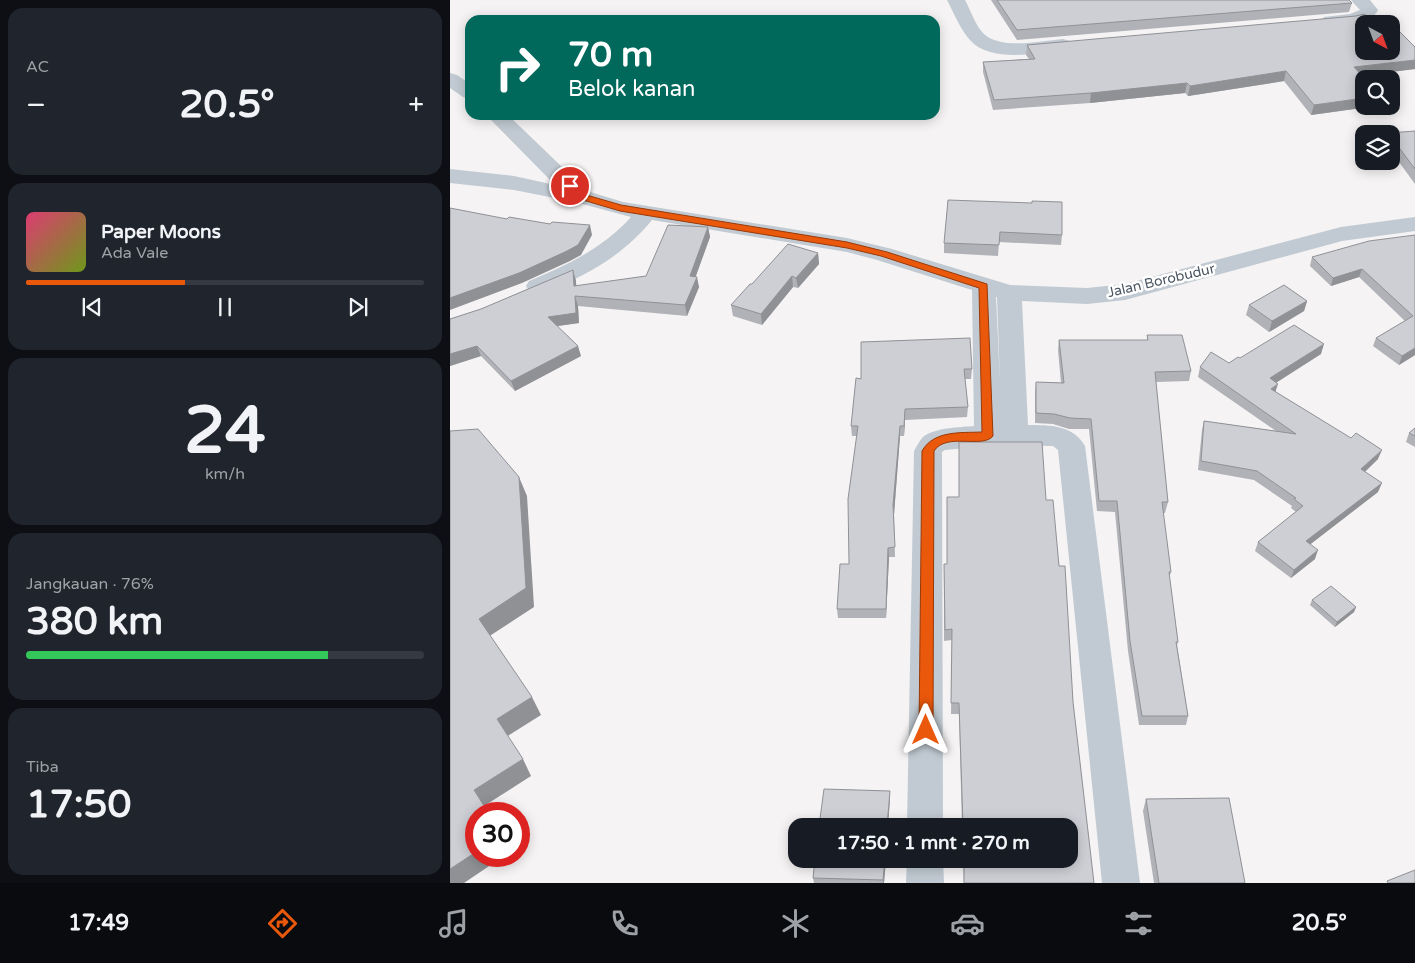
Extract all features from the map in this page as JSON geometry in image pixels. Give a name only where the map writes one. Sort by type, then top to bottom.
[{"type":"street","points":[[956,0],[978,39],[990,45],[1004,49],[1015,49],[1084,43]]},
{"type":"street","points":[[1313,23],[1362,17],[1369,10],[1360,0]]},
{"type":"street","points":[[450,79],[465,90]]},
{"type":"street","name":"Jalan Borobudur","points":[[501,120],[579,196],[620,208],[847,245],[884,254],[1009,293],[1070,296],[1125,292],[1341,234],[1415,224]]},
{"type":"street","points":[[450,176],[514,182],[579,196]]},
{"type":"street","points":[[517,295],[580,269],[602,256],[628,235],[647,212]]},
{"type":"street","points":[[984,286],[1002,435]]},
{"type":"street","points":[[1002,435],[1009,293]]},
{"type":"street","points":[[925,818],[928,451],[937,442],[950,438],[1002,435],[1058,436],[1071,446],[1121,883]]},
{"type":"street","points":[[925,868],[925,883]]},
{"type":"building","points":[[997,0],[1349,0],[1352,3],[1017,30]]},
{"type":"building","points":[[1355,16],[1355,60],[1400,60],[1400,32],[1415,47],[1415,60],[1354,67],[1357,70],[1355,70],[1355,99],[1314,105],[1286,71],[1190,86],[1187,83],[1091,93],[994,100],[983,62],[1035,59],[1027,45]]},
{"type":"building","points":[[1415,131],[1415,169],[1400,149],[1400,132]]},
{"type":"building","points":[[948,200],[1032,203],[1032,201],[1062,202],[1062,235],[1000,232],[999,245],[944,243]]},
{"type":"building","points":[[450,208],[507,219],[509,217],[550,224],[552,222],[590,225],[578,245],[567,251],[519,273],[450,298]]},
{"type":"building","points":[[668,225],[708,227],[690,276],[697,277],[685,305],[575,296],[576,313],[548,317],[578,346],[511,381],[477,346],[450,354],[450,319],[481,309],[573,270],[574,286],[646,276]]},
{"type":"building","points":[[1415,235],[1415,348],[1402,356],[1376,338],[1413,316],[1362,269],[1333,278],[1312,257],[1369,241]]},
{"type":"building","points":[[788,244],[818,253],[796,278],[792,276],[761,314],[731,305],[752,284]]},
{"type":"building","points":[[1284,285],[1307,301],[1272,321],[1249,305]]},
{"type":"building","points":[[1294,325],[1324,344],[1270,378],[1278,384],[1271,389],[1351,438],[1356,433],[1382,450],[1361,469],[1382,483],[1306,541],[1318,550],[1294,570],[1258,542],[1303,506],[1294,499],[1296,498],[1257,471],[1201,461],[1204,421],[1296,434],[1200,367],[1211,352],[1229,363]]},
{"type":"building","points":[[1147,335],[1182,335],[1191,371],[1155,372],[1168,502],[1162,502],[1178,642],[1176,642],[1188,716],[1142,716],[1130,641],[1117,501],[1099,501],[1091,419],[1036,413],[1036,382],[1064,383],[1059,340],[1148,340]]},
{"type":"building","points":[[970,338],[972,369],[964,369],[968,407],[905,409],[904,426],[900,426],[893,505],[895,547],[888,548],[886,609],[837,609],[840,564],[849,564],[848,499],[858,426],[851,426],[856,378],[861,379],[861,342]]},
{"type":"building","points":[[1415,428],[1415,436],[1409,433]]},
{"type":"building","points":[[478,429],[519,477],[526,588],[479,619],[532,697],[497,719],[523,759],[474,790],[482,802],[465,802],[465,859],[450,869],[450,431]]},
{"type":"building","points":[[959,442],[1042,442],[1046,500],[1053,500],[1059,566],[1065,566],[1073,702],[1094,883],[964,883],[964,868],[1078,868],[1078,818],[963,818],[959,703],[951,703],[952,629],[945,630],[944,564],[947,564],[947,497],[959,497]]},
{"type":"building","points":[[1331,586],[1356,607],[1337,622],[1312,600]]},
{"type":"building","points":[[824,789],[890,791],[888,818],[820,818]]},
{"type":"building","points":[[1229,798],[1245,883],[1159,883],[1146,799]]},
{"type":"building","points":[[814,868],[884,868],[883,880],[813,878]]},
{"type":"building","points":[[1415,870],[1415,883],[1388,883],[1387,881]]},
{"type":"route","points":[[570,186],[579,196],[620,208],[847,245],[884,254],[984,286],[988,436],[950,438],[937,442],[928,451],[926,730]]}]
